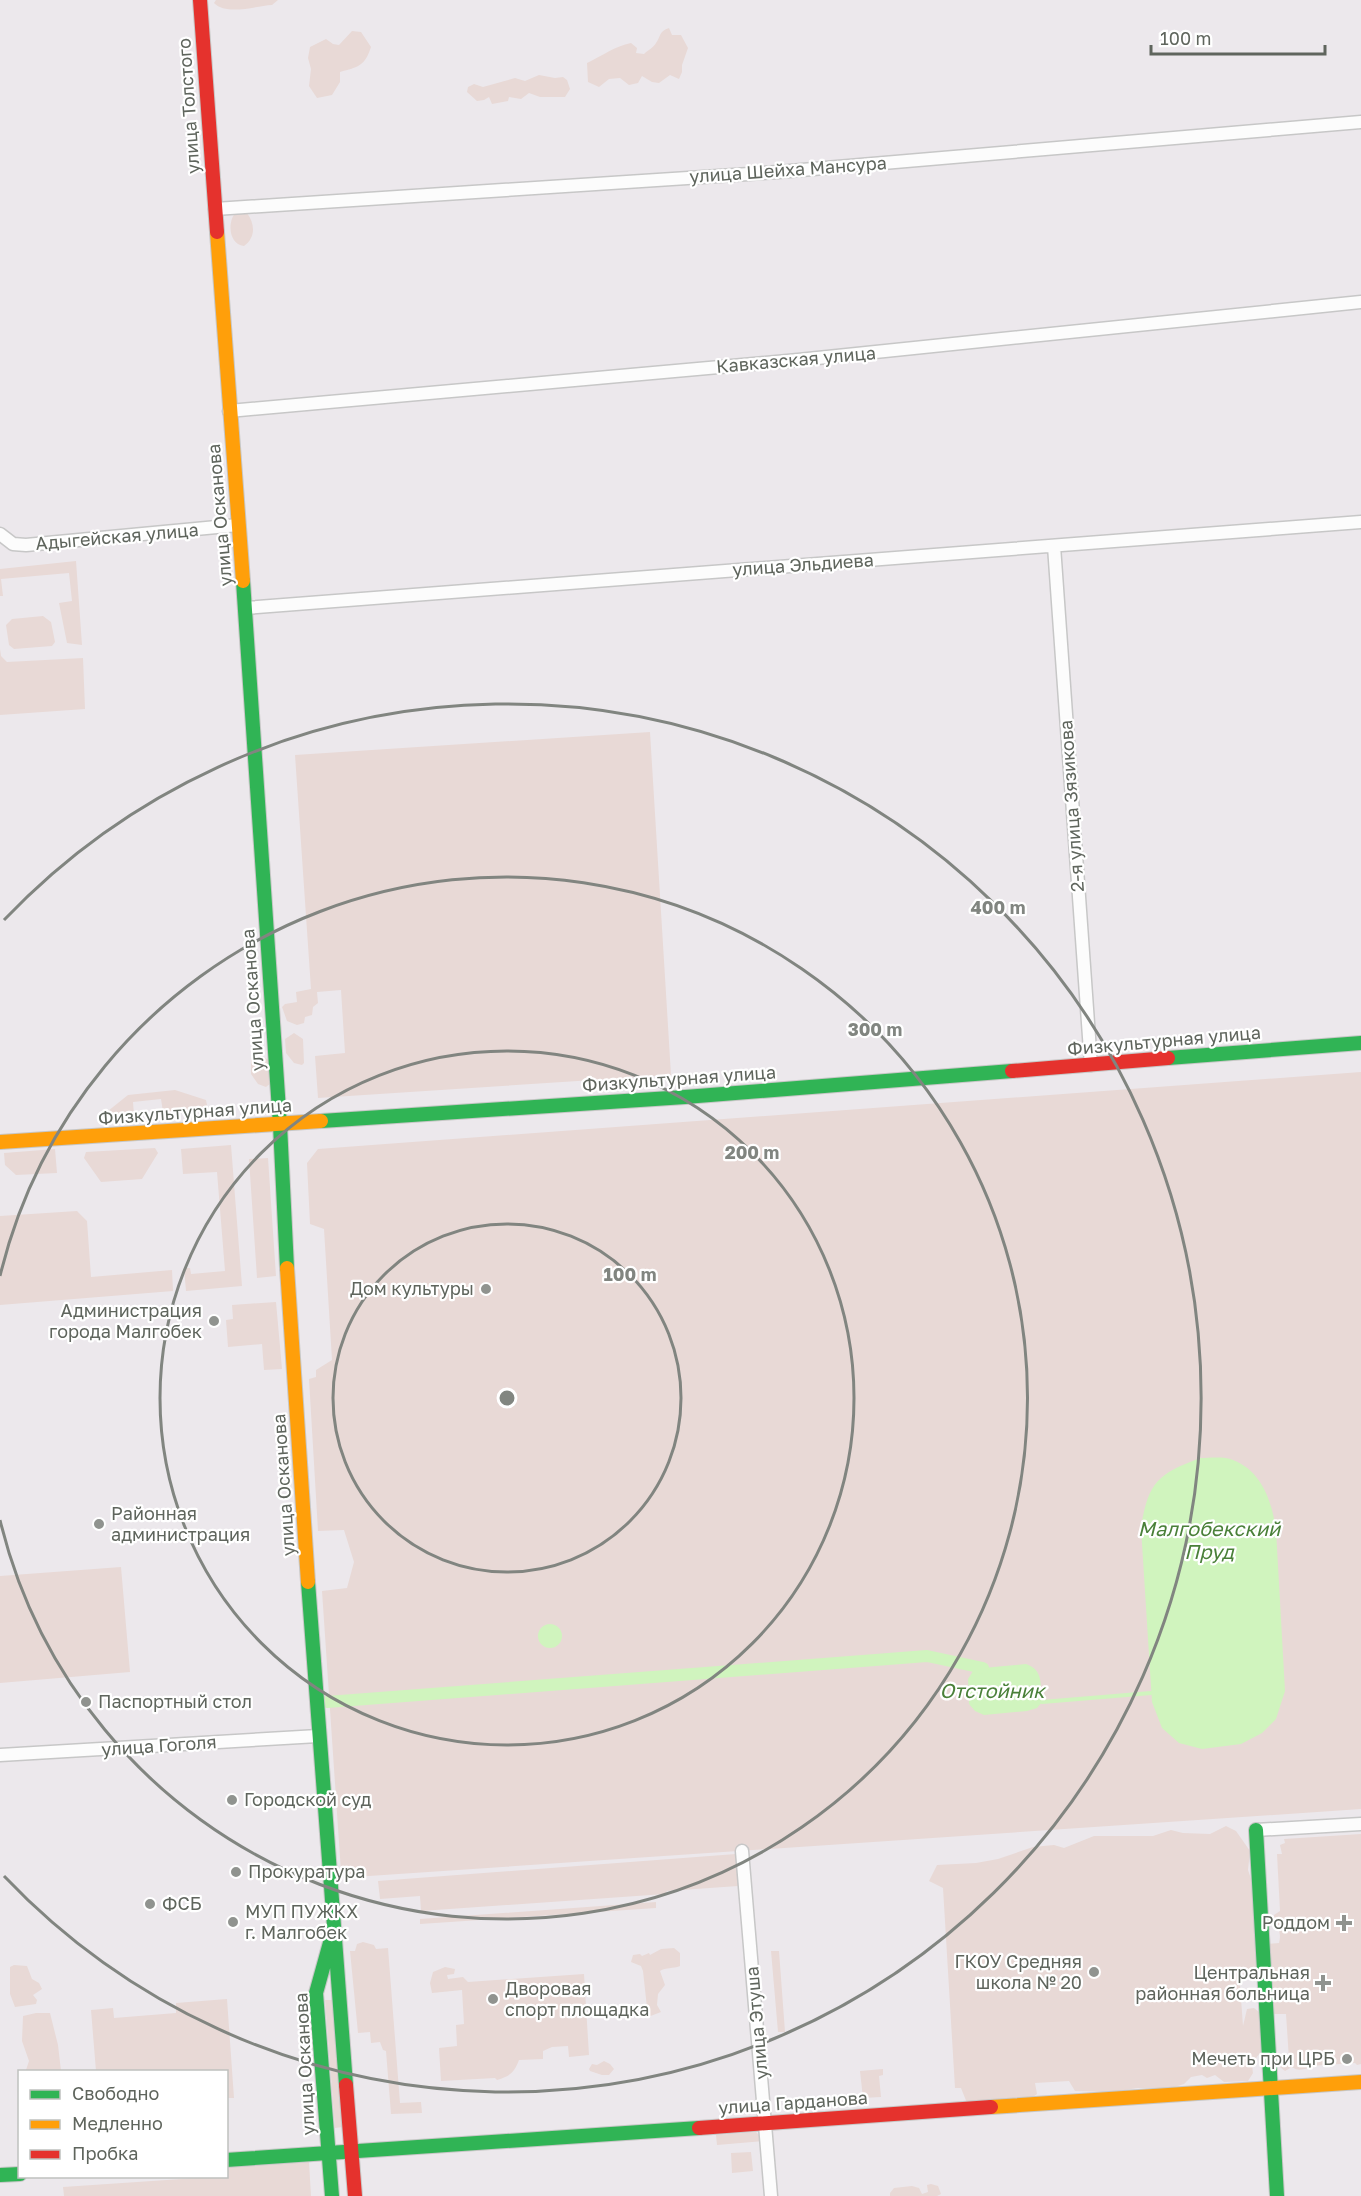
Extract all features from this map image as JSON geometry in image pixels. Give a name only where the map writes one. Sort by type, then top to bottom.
[{"type":"street","name":"улица Толстого","points":[[200,0],[215,209]]},
{"type":"street","name":"улица Шейха Мансура","points":[[215,209],[778,172],[1361,122]]},
{"type":"street","name":"улица Осканова","points":[[215,209],[280,1125],[288,1293],[318,1736],[356,2196]]},
{"type":"street","name":"Кавказская улица","points":[[229,411],[798,360],[1361,302]]},
{"type":"street","name":"улица Эльдиева","points":[[245,608],[1361,522]]},
{"type":"street","name":"Адыгейская улица","points":[[0,534],[13,544],[26,545],[238,525]]},
{"type":"street","name":"2-я улица Зязикова","points":[[1054,546],[1091,1065]]},
{"type":"street","name":"Физкультурная улица","points":[[0,1142],[674,1098],[1361,1043]]},
{"type":"street","name":"улица Гоголя","points":[[0,1755],[318,1736]]},
{"type":"street","points":[[1277,2196],[1256,1830],[1361,1824]]},
{"type":"street","name":"улица Этуша","points":[[742,1851],[771,2196]]},
{"type":"street","name":"улица Осканова","points":[[332,2196],[316,1993],[333,1932]]},
{"type":"street","name":"улица Гарданова","points":[[228,2160],[1361,2082]]},
{"type":"street","points":[[0,2175],[18,2174]]},
{"type":"shaded area","points":[[216,0],[278,0],[272,5],[234,10],[220,7],[214,3]]},
{"type":"shaded area","points":[[669,28],[672,35],[681,35],[688,48],[679,79],[670,75],[659,83],[642,76],[638,83],[629,85],[620,78],[609,79],[599,87],[588,82],[587,63],[631,43],[637,48],[636,53],[644,54],[655,44],[662,32]]},
{"type":"shaded area","points":[[352,31],[361,32],[371,47],[366,58],[356,67],[340,72],[340,82],[332,95],[317,98],[309,86],[310,47],[326,39],[339,45]]},
{"type":"shaded area","points":[[539,75],[563,77],[567,80],[570,89],[565,97],[540,97],[529,93],[521,99],[509,97],[508,101],[492,104],[489,97],[477,101],[467,92],[468,87],[474,84],[483,87],[515,78],[525,81]]},
{"type":"shaded area","points":[[237,211],[247,213],[253,226],[251,239],[244,246],[235,241],[231,231],[232,220]]},
{"type":"shaded area","points":[[76,561],[82,645],[67,643],[59,603],[72,601],[69,573],[1,579],[3,596],[0,596],[0,569]]},
{"type":"shaded area","points":[[43,616],[51,622],[55,642],[52,646],[14,649],[9,645],[6,625],[12,619]]},
{"type":"shaded area","points":[[0,649],[1,656],[7,662],[83,658],[85,709],[0,715]]},
{"type":"shaded area","points":[[650,732],[671,1075],[318,1098],[315,1056],[345,1053],[341,990],[317,992],[318,1003],[313,1007],[312,1015],[305,1017],[304,1023],[297,1025],[287,1021],[282,1007],[285,1004],[297,1002],[296,992],[311,989],[295,755]]},
{"type":"shaded area","points":[[294,1033],[303,1039],[304,1063],[302,1065],[294,1063],[286,1053],[285,1039]]},
{"type":"shaded area","points":[[258,1055],[270,1061],[271,1083],[266,1087],[258,1084],[251,1074],[251,1059]]},
{"type":"shaded area","points":[[1361,1072],[1361,1809],[354,1877],[341,1872],[322,1591],[347,1588],[354,1562],[344,1530],[318,1531],[309,1379],[316,1377],[316,1370],[332,1360],[324,1229],[310,1224],[307,1163],[318,1149]]},
{"type":"shaded area","points":[[175,1090],[206,1100],[207,1105],[204,1109],[163,1112],[161,1099],[133,1102],[134,1115],[109,1116],[107,1114],[128,1095]]},
{"type":"shaded area","points":[[231,1145],[242,1286],[186,1291],[184,1268],[190,1268],[191,1274],[225,1271],[217,1172],[183,1174],[181,1149]]},
{"type":"shaded area","points":[[155,1148],[158,1153],[142,1179],[101,1182],[84,1158],[86,1152]]},
{"type":"shaded area","points":[[55,1149],[57,1173],[16,1175],[5,1165],[4,1153]]},
{"type":"shaded area","points":[[268,1158],[276,1276],[257,1278],[249,1159]]},
{"type":"shaded area","points":[[77,1211],[87,1221],[91,1277],[172,1270],[173,1291],[0,1305],[0,1216]]},
{"type":"shaded area","points":[[276,1302],[282,1369],[264,1370],[262,1344],[228,1347],[226,1320],[233,1319],[232,1305]]},
{"type":"shaded area","points":[[121,1567],[130,1672],[0,1683],[0,1576]]},
{"type":"shaded area","name":"ГКОУ Средняя школа № 20","points":[[1226,1826],[1236,1831],[1250,1851],[1248,1870],[1251,1879],[1258,1972],[1245,1976],[1239,1971],[1243,2026],[1247,2009],[1254,2008],[1259,2012],[1262,2051],[1254,2061],[1253,2073],[1248,2081],[1224,2082],[1215,2075],[1207,2078],[1202,2075],[1191,2077],[1184,2084],[1171,2088],[1137,2088],[1113,2092],[1075,2091],[1069,2081],[1035,2083],[1037,2094],[1030,2099],[967,2103],[961,2088],[955,2088],[943,1888],[929,1881],[937,1865],[976,1863],[998,1859],[1033,1847],[1054,1845],[1064,1848],[1094,1836],[1153,1836],[1171,1830],[1210,1834]]},
{"type":"shaded area","name":"Центральная районная больница","points":[[1361,1834],[1361,2064],[1309,2066],[1300,2070],[1292,2067],[1285,2071],[1280,2067],[1289,2059],[1286,2014],[1270,2014],[1266,1944],[1279,1943],[1280,1937],[1274,1920],[1274,1915],[1280,1911],[1277,1854],[1282,1854],[1280,1845],[1285,1843],[1284,1839]]},
{"type":"shaded area","points":[[736,1854],[738,1886],[667,1891],[665,1894],[421,1911],[420,1896],[380,1899],[378,1881]]},
{"type":"shaded area","points":[[656,1902],[656,1908],[420,1924],[420,1919]]},
{"type":"shaded area","points":[[363,1942],[374,1945],[376,1949],[388,1948],[400,2103],[421,2102],[422,2113],[391,2114],[386,2051],[383,2050],[380,2042],[371,2043],[370,2032],[358,2033],[350,1951],[355,1951],[357,1944]]},
{"type":"shaded area","points":[[674,1948],[680,1953],[680,1966],[660,1971],[665,1985],[658,1994],[657,2005],[661,2012],[648,2017],[643,1971],[641,1966],[631,1962],[633,1955],[642,1956],[649,1953],[650,1955],[661,1949]]},
{"type":"shaded area","points":[[771,1951],[779,1951],[785,2032],[778,2032]]},
{"type":"shaded area","points":[[27,1966],[32,1979],[39,1983],[42,1989],[33,1995],[37,2000],[36,2004],[15,2007],[10,1994],[10,1967]]},
{"type":"shaded area","points":[[445,1967],[455,1969],[454,1974],[447,1975],[448,1979],[463,1977],[468,1982],[584,1974],[589,2055],[569,2057],[568,2046],[552,2047],[543,2051],[543,2059],[519,2060],[511,2073],[497,2080],[495,2078],[441,2081],[439,2048],[457,2046],[456,2025],[464,2024],[462,1990],[432,1993],[430,1983],[433,1972]]},
{"type":"shaded area","points":[[227,1999],[234,2098],[228,2098],[228,2070],[96,2070],[91,2010],[113,2008],[114,2018],[176,2013],[176,2003]]},
{"type":"shaded area","points":[[325,2000],[332,2000],[343,2127],[335,2128]]},
{"type":"shaded area","points":[[50,2013],[58,2045],[61,2070],[26,2070],[29,2061],[22,2041],[23,2016]]},
{"type":"shaded area","points":[[604,2061],[614,2069],[609,2075],[590,2071],[592,2064],[597,2065]]},
{"type":"shaded area","points":[[883,2069],[883,2075],[879,2076],[881,2097],[863,2098],[860,2071]]},
{"type":"shaded area","points":[[808,2097],[816,2101],[819,2098],[826,2108],[821,2107],[821,2110],[814,2107],[807,2111],[801,2107],[796,2109],[791,2105],[794,2102],[800,2103]]},
{"type":"shaded area","points":[[756,2132],[765,2141],[717,2145],[716,2135]]},
{"type":"shaded area","points":[[751,2152],[753,2171],[732,2173],[731,2153]]},
{"type":"shaded area","points":[[309,2162],[311,2196],[64,2196],[63,2187],[228,2178],[228,2167]]},
{"type":"shaded area","points":[[927,2185],[938,2186],[941,2194],[937,2196],[890,2196],[894,2188],[912,2186],[919,2188],[922,2194],[928,2192]]},
{"type":"water","name":"Малгобекский Пруд","points":[[1200,1458],[1225,1458],[1243,1465],[1258,1480],[1268,1498],[1276,1530],[1285,1691],[1276,1719],[1262,1733],[1241,1744],[1202,1749],[1179,1743],[1162,1728],[1152,1702],[1141,1528],[1147,1500],[1157,1482],[1174,1469]]},
{"type":"water","points":[[550,1624],[558,1628],[562,1636],[558,1644],[550,1648],[542,1644],[538,1636],[542,1628]]},
{"type":"water","name":"Отстойник","points":[[1026,1664],[1036,1670],[1040,1679],[1042,1702],[1037,1708],[984,1715],[975,1711],[969,1704],[968,1679],[973,1671]]},
{"type":"waterway","points":[[327,1702],[927,1656],[983,1668]]},
{"type":"waterway","points":[[1042,1702],[1151,1693]]},
{"type":"traffic: fast","points":[[243,581],[280,1125],[287,1268]]},
{"type":"traffic: fast","points":[[1168,1058],[1361,1043]]},
{"type":"traffic: fast","points":[[321,1121],[685,1097],[1012,1071]]},
{"type":"traffic: fast","points":[[308,1582],[346,2085]]},
{"type":"traffic: fast","points":[[1256,1830],[1277,2196]]},
{"type":"traffic: fast","points":[[331,1939],[316,1993],[332,2196]]},
{"type":"traffic: fast","points":[[228,2160],[699,2128]]},
{"type":"traffic: fast","points":[[0,2175],[18,2174]]},
{"type":"traffic: slow","points":[[217,232],[243,581]]},
{"type":"traffic: slow","points":[[0,1142],[321,1121]]},
{"type":"traffic: slow","points":[[287,1268],[308,1582]]},
{"type":"traffic: slow","points":[[991,2107],[1361,2082]]},
{"type":"traffic: jam","points":[[200,0],[217,232]]},
{"type":"traffic: jam","points":[[1012,1071],[1168,1058]]},
{"type":"traffic: jam","points":[[346,2085],[355,2196]]},
{"type":"traffic: jam","points":[[699,2128],[991,2107]]},
{"type":"place","name":"Дом культуры","points":[[486,1289]]},
{"type":"place","name":"Администрация города Малгобек","points":[[214,1321]]},
{"type":"place","name":"Районная администрация","points":[[99,1524]]},
{"type":"place","name":"Паспортный стол","points":[[86,1702]]},
{"type":"place","name":"Городской суд","points":[[232,1800]]},
{"type":"place","name":"Прокуратура","points":[[236,1872]]},
{"type":"place","name":"ФСБ","points":[[150,1904]]},
{"type":"place","name":"МУП ПУЖКХ г. Малгобек","points":[[233,1922]]},
{"type":"place","name":"Роддом","points":[[1344,1923]]},
{"type":"place","name":"ГКОУ Средняя школа № 20","points":[[1094,1972]]},
{"type":"place","name":"Центральная районная больница","points":[[1323,1983]]},
{"type":"place","name":"Дворовая спорт площадка","points":[[493,1999]]},
{"type":"place","name":"Мечеть при ЦРБ","points":[[1347,2059]]}]
